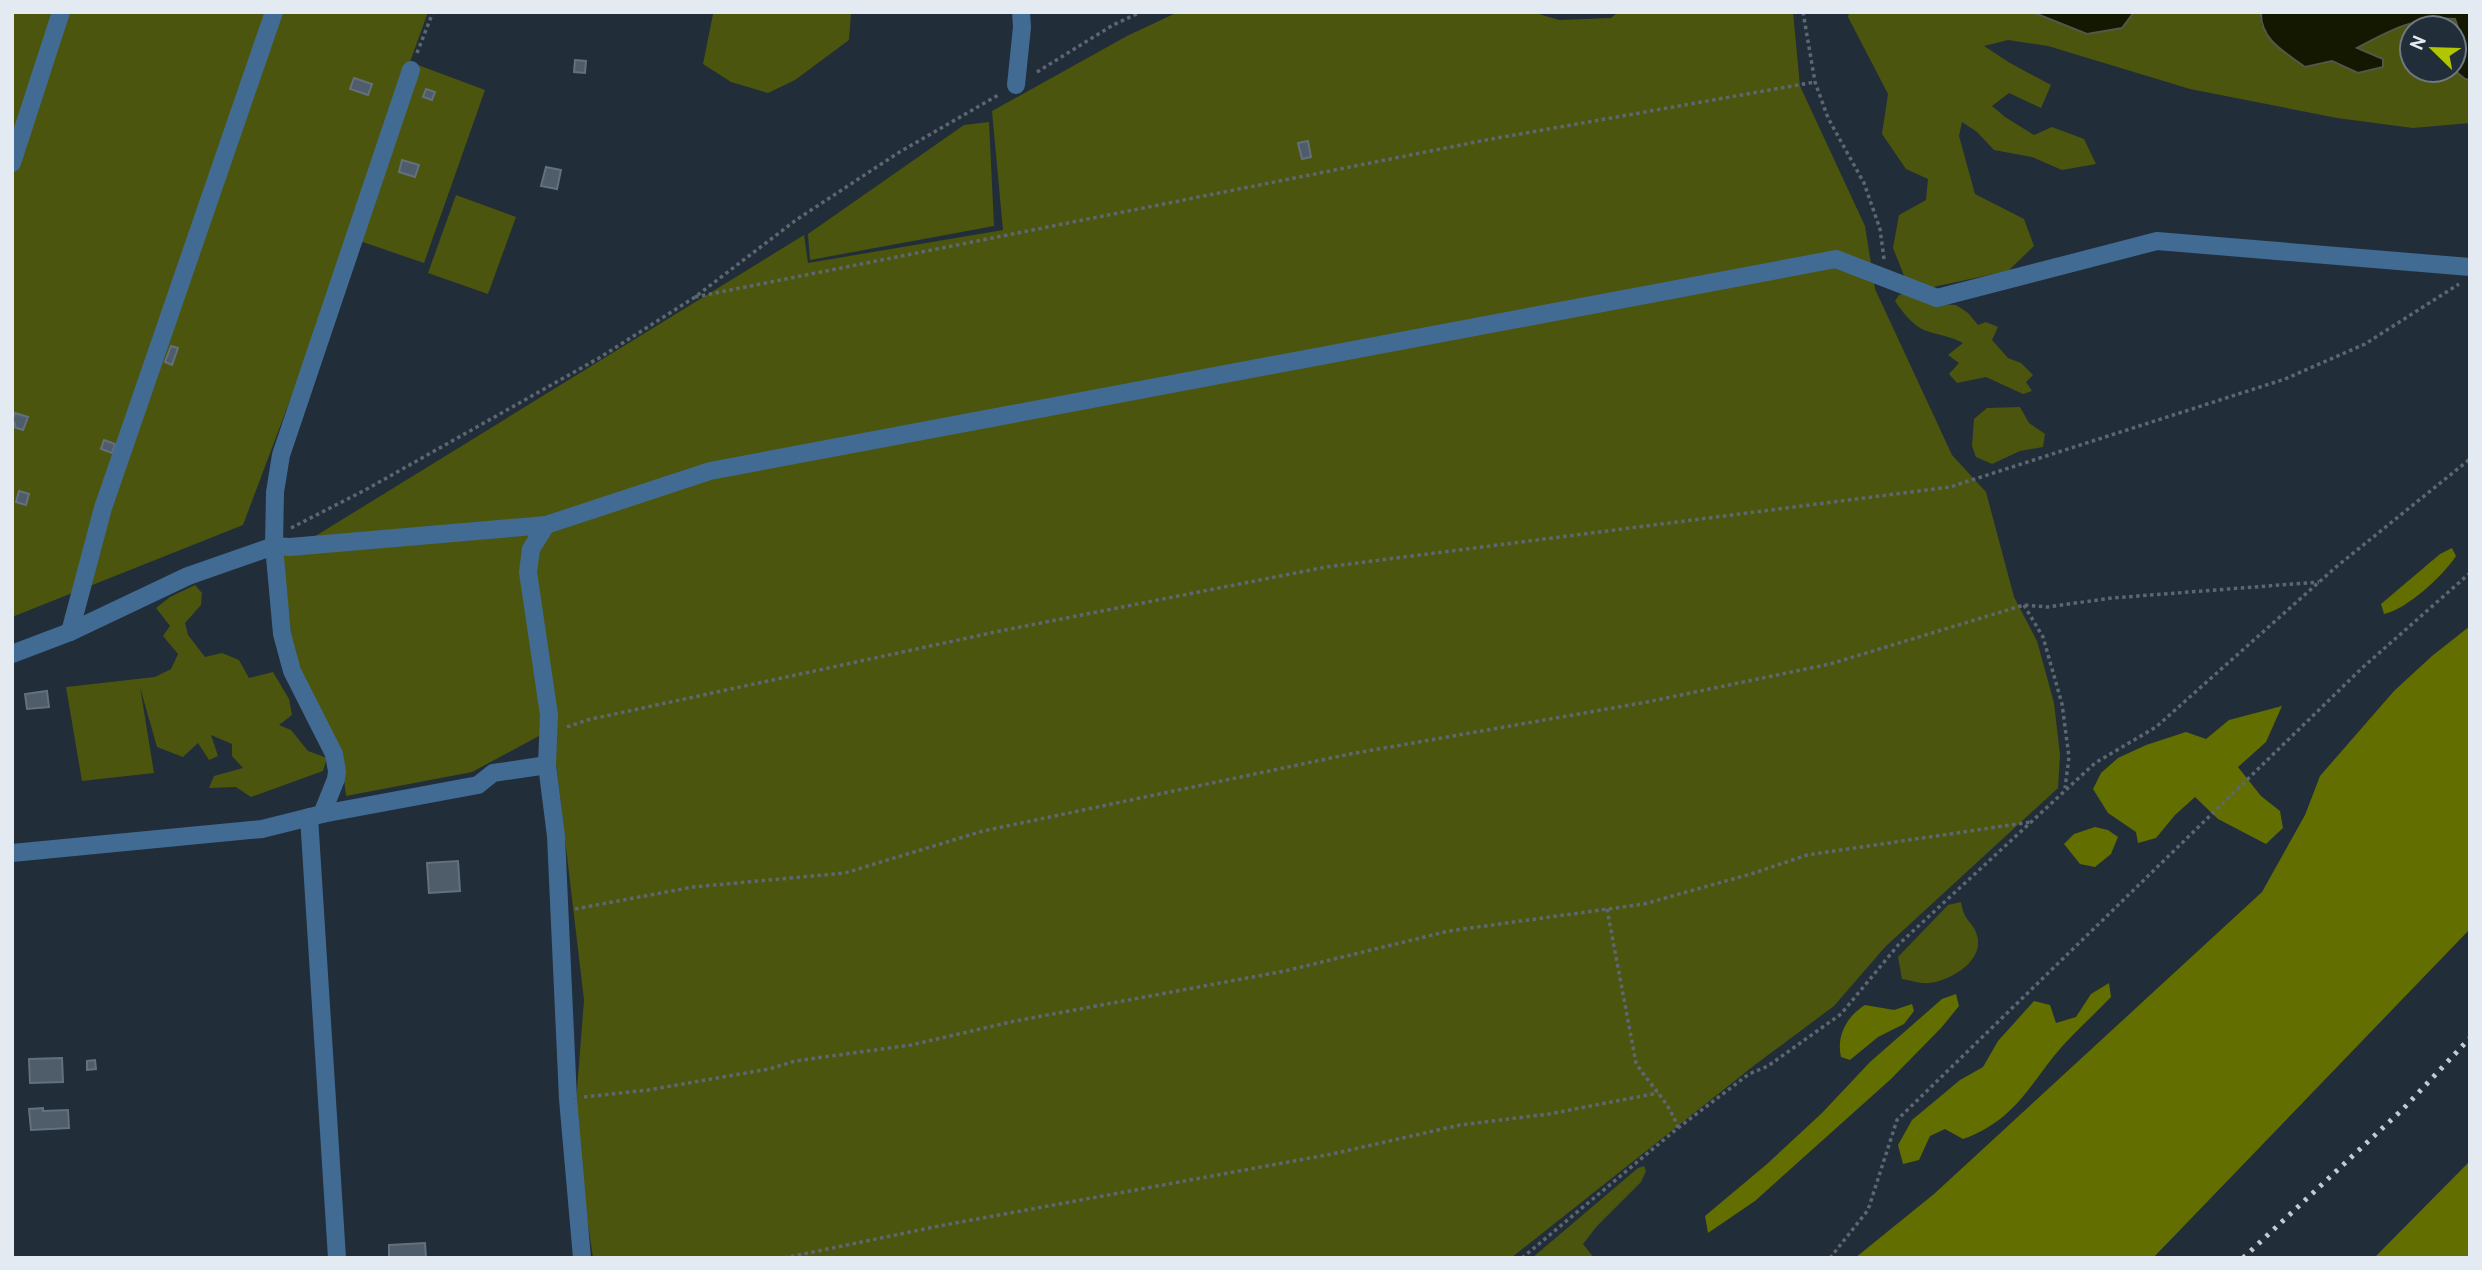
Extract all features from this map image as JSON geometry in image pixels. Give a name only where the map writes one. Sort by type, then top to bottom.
[{"type":"lane","points":[[12,163],[61,12]]},
{"type":"lane","points":[[70,632],[112,483],[274,12]]},
{"type":"lane","points":[[1016,85],[1021,12]]},
{"type":"lane","points":[[337,1258],[315,815],[336,779],[334,754],[292,671],[282,634],[274,546],[275,492],[281,455],[411,71]]},
{"type":"lane","points":[[12,654],[70,632],[188,576],[274,546],[290,547],[546,525],[710,471],[1836,259],[1937,298],[2157,241],[2470,267]]},
{"type":"lane","points":[[546,525],[531,549],[528,572],[549,715],[547,765],[556,836],[568,1099],[582,1258]]},
{"type":"lane","points":[[12,853],[262,829],[315,815],[478,785],[493,773],[547,765]]},
{"type":"path","points":[[411,71],[433,12]]},
{"type":"path","points":[[274,546],[292,527],[367,489],[588,365],[695,297],[818,205],[898,153],[1016,85],[1113,24],[1141,12]]},
{"type":"path","points":[[1803,12],[1815,82],[1828,118],[1864,183],[1880,229],[1887,279]]},
{"type":"path","points":[[695,297],[1459,145],[1815,82]]},
{"type":"path","points":[[548,734],[587,720],[986,634],[1326,567],[1950,487],[2286,379],[2365,344],[2470,277]]},
{"type":"path","points":[[1522,1258],[1678,1128],[1749,1074],[1768,1066],[1841,1014],[1899,944],[2095,763],[2156,727],[2319,582],[2470,459]]},
{"type":"path","points":[[1830,1258],[1868,1210],[1897,1120],[2362,668],[2470,573]]},
{"type":"path","points":[[558,912],[693,887],[845,873],[1010,825],[1350,754],[1647,702],[1829,664],[2024,605],[2047,607],[2112,598],[2319,582]]},
{"type":"path","points":[[2024,605],[2043,637],[2062,705],[2069,757],[2065,790]]},
{"type":"path","points":[[568,1099],[648,1090],[769,1069],[795,1060],[911,1045],[1015,1021],[1285,971],[1449,931],[1644,904],[1807,855],[2031,822]]},
{"type":"path","points":[[1607,909],[1636,1063],[1648,1083],[1672,1110],[1678,1128]]},
{"type":"path","points":[[784,1258],[939,1226],[1332,1154],[1460,1125],[1549,1114],[1658,1093]]},
{"type":"green space","points":[[12,12],[428,12],[410,62],[485,90],[424,263],[351,238],[243,525],[12,617]]},
{"type":"green space","points":[[851,12],[849,40],[795,80],[768,93],[731,82],[703,64],[713,14]]},
{"type":"green space","points":[[1178,12],[1532,12],[1559,20],[1611,18],[1618,12],[1793,12],[1800,86],[1865,226],[1875,289],[1952,455],[1986,492],[2014,597],[2037,641],[2054,703],[2060,755],[2058,788],[1885,947],[1834,1006],[1756,1064],[1511,1258],[593,1258],[583,1189],[576,1103],[584,1000],[552,729],[472,772],[346,796],[341,754],[293,653],[283,556],[804,235],[808,263],[1003,230],[992,111],[1127,36]]},
{"type":"green space","points":[[1849,12],[2032,12],[2053,20],[2122,28],[2134,12],[2261,12],[2261,25],[2358,73],[2356,48],[2398,29],[2398,84],[2468,84],[2470,80],[2470,123],[2413,128],[2337,118],[2190,89],[2048,46],[2008,40],[1984,46],[2051,85],[2041,108],[2009,93],[1992,106],[2034,135],[2052,127],[2084,139],[2096,164],[2062,170],[2032,157],[1994,150],[1977,132],[1962,122],[1959,136],[1975,194],[2024,219],[2034,246],[2008,271],[1933,287],[1905,278],[1893,248],[1899,215],[1926,200],[1928,179],[1906,169],[1882,134],[1888,94],[1848,17]]},
{"type":"green space","points":[[989,122],[994,226],[810,260],[808,234],[964,125]]},
{"type":"green space","points":[[456,195],[516,217],[488,294],[428,273]]},
{"type":"green space","points":[[1907,293],[1938,304],[1956,305],[1968,313],[1978,325],[1986,322],[1998,327],[1992,340],[2008,358],[2021,363],[2033,375],[2026,382],[2032,391],[2023,394],[1986,377],[1957,383],[1949,374],[1959,363],[1948,355],[1963,343],[1924,330],[1911,321],[1895,301],[1899,295]]},
{"type":"green space","points":[[2020,407],[2029,423],[2045,434],[2043,447],[2020,451],[1992,464],[1976,457],[1972,446],[1974,419],[1987,408]]},
{"type":"green space","points":[[2452,548],[2456,556],[2434,582],[2403,606],[2384,614],[2381,604],[2440,554]]},
{"type":"green space","points":[[195,585],[202,593],[201,605],[185,623],[188,635],[205,657],[222,653],[239,660],[249,678],[273,672],[289,699],[292,715],[279,725],[291,730],[308,751],[327,758],[323,771],[251,797],[236,787],[209,788],[214,776],[243,768],[232,756],[232,744],[211,735],[218,756],[209,760],[198,743],[183,757],[157,747],[140,687],[154,773],[82,781],[66,687],[155,677],[171,669],[178,654],[163,636],[170,626],[156,608],[170,597]]},
{"type":"green space","points":[[2470,626],[2470,929],[2153,1258],[1855,1258],[1934,1194],[2262,892],[2305,815],[2320,776],[2394,691]]},
{"type":"green space","points":[[2282,706],[2266,742],[2238,767],[2261,796],[2280,811],[2283,828],[2266,844],[2218,819],[2195,797],[2156,838],[2138,843],[2136,832],[2108,813],[2093,789],[2101,773],[2118,758],[2146,745],[2186,732],[2206,739],[2229,720]]},
{"type":"green space","points":[[2095,827],[2108,830],[2118,837],[2111,854],[2095,867],[2080,864],[2064,844],[2074,834]]},
{"type":"green space","points":[[1961,902],[1977,935],[1976,953],[1971,961],[1956,974],[1937,981],[1922,983],[1902,979],[1898,957],[1948,905]]},
{"type":"green space","points":[[2109,983],[2111,997],[2061,1048],[2005,1115],[1963,1139],[1945,1129],[1930,1136],[1919,1160],[1903,1164],[1898,1145],[1912,1120],[1960,1080],[1983,1067],[1998,1041],[2034,1001],[2050,1005],[2056,1023],[2076,1017],[2091,994]]},
{"type":"green space","points":[[1956,994],[1959,1006],[1891,1079],[1755,1201],[1708,1233],[1705,1216],[1822,1113],[1870,1062],[1942,999]]},
{"type":"green space","points":[[1912,1004],[1914,1011],[1904,1024],[1878,1037],[1850,1060],[1841,1057],[1840,1042],[1844,1027],[1865,1005],[1894,1010]]},
{"type":"green space","points":[[2470,1161],[2470,1258],[2374,1258]]},
{"type":"green space","points":[[1644,1166],[1646,1171],[1641,1182],[1583,1244],[1594,1258],[1532,1258],[1638,1168]]},
{"type":"shaded area","points":[[2032,12],[2134,12],[2122,28],[2087,34]]},
{"type":"shaded area","points":[[2261,12],[2470,12],[2470,80],[2468,14],[2398,14],[2398,28],[2357,48],[2383,59],[2383,67],[2358,73],[2332,61],[2305,67],[2269,38]]},
{"type":"building","points":[[575,60],[586,61],[585,73],[574,72]]},
{"type":"building","points":[[354,78],[372,84],[368,95],[350,89]]},
{"type":"building","points":[[426,89],[435,92],[432,100],[423,97]]},
{"type":"building","points":[[1308,141],[1311,157],[1302,159],[1298,143]]},
{"type":"building","points":[[402,160],[419,165],[415,177],[399,172]]},
{"type":"building","points":[[546,167],[561,170],[557,189],[541,186]]},
{"type":"building","points":[[171,346],[178,348],[172,365],[165,362]]},
{"type":"building","points":[[15,413],[28,417],[23,430],[14,427],[12,420]]},
{"type":"building","points":[[104,440],[115,444],[112,453],[101,449]]},
{"type":"building","points":[[19,491],[29,494],[26,505],[16,502]]},
{"type":"building","points":[[47,691],[49,707],[27,709],[25,694]]},
{"type":"building","points":[[458,861],[460,891],[429,893],[427,863]]},
{"type":"building","points":[[62,1058],[63,1082],[30,1083],[29,1059]]},
{"type":"building","points":[[95,1060],[96,1069],[87,1070],[87,1061]]},
{"type":"building","points":[[43,1108],[43,1111],[68,1110],[69,1128],[31,1130],[29,1109]]},
{"type":"building","points":[[425,1243],[426,1258],[389,1258],[389,1245]]},
{"type":"railway","points":[[2243,1258],[2403,1109],[2470,1038]]}]
